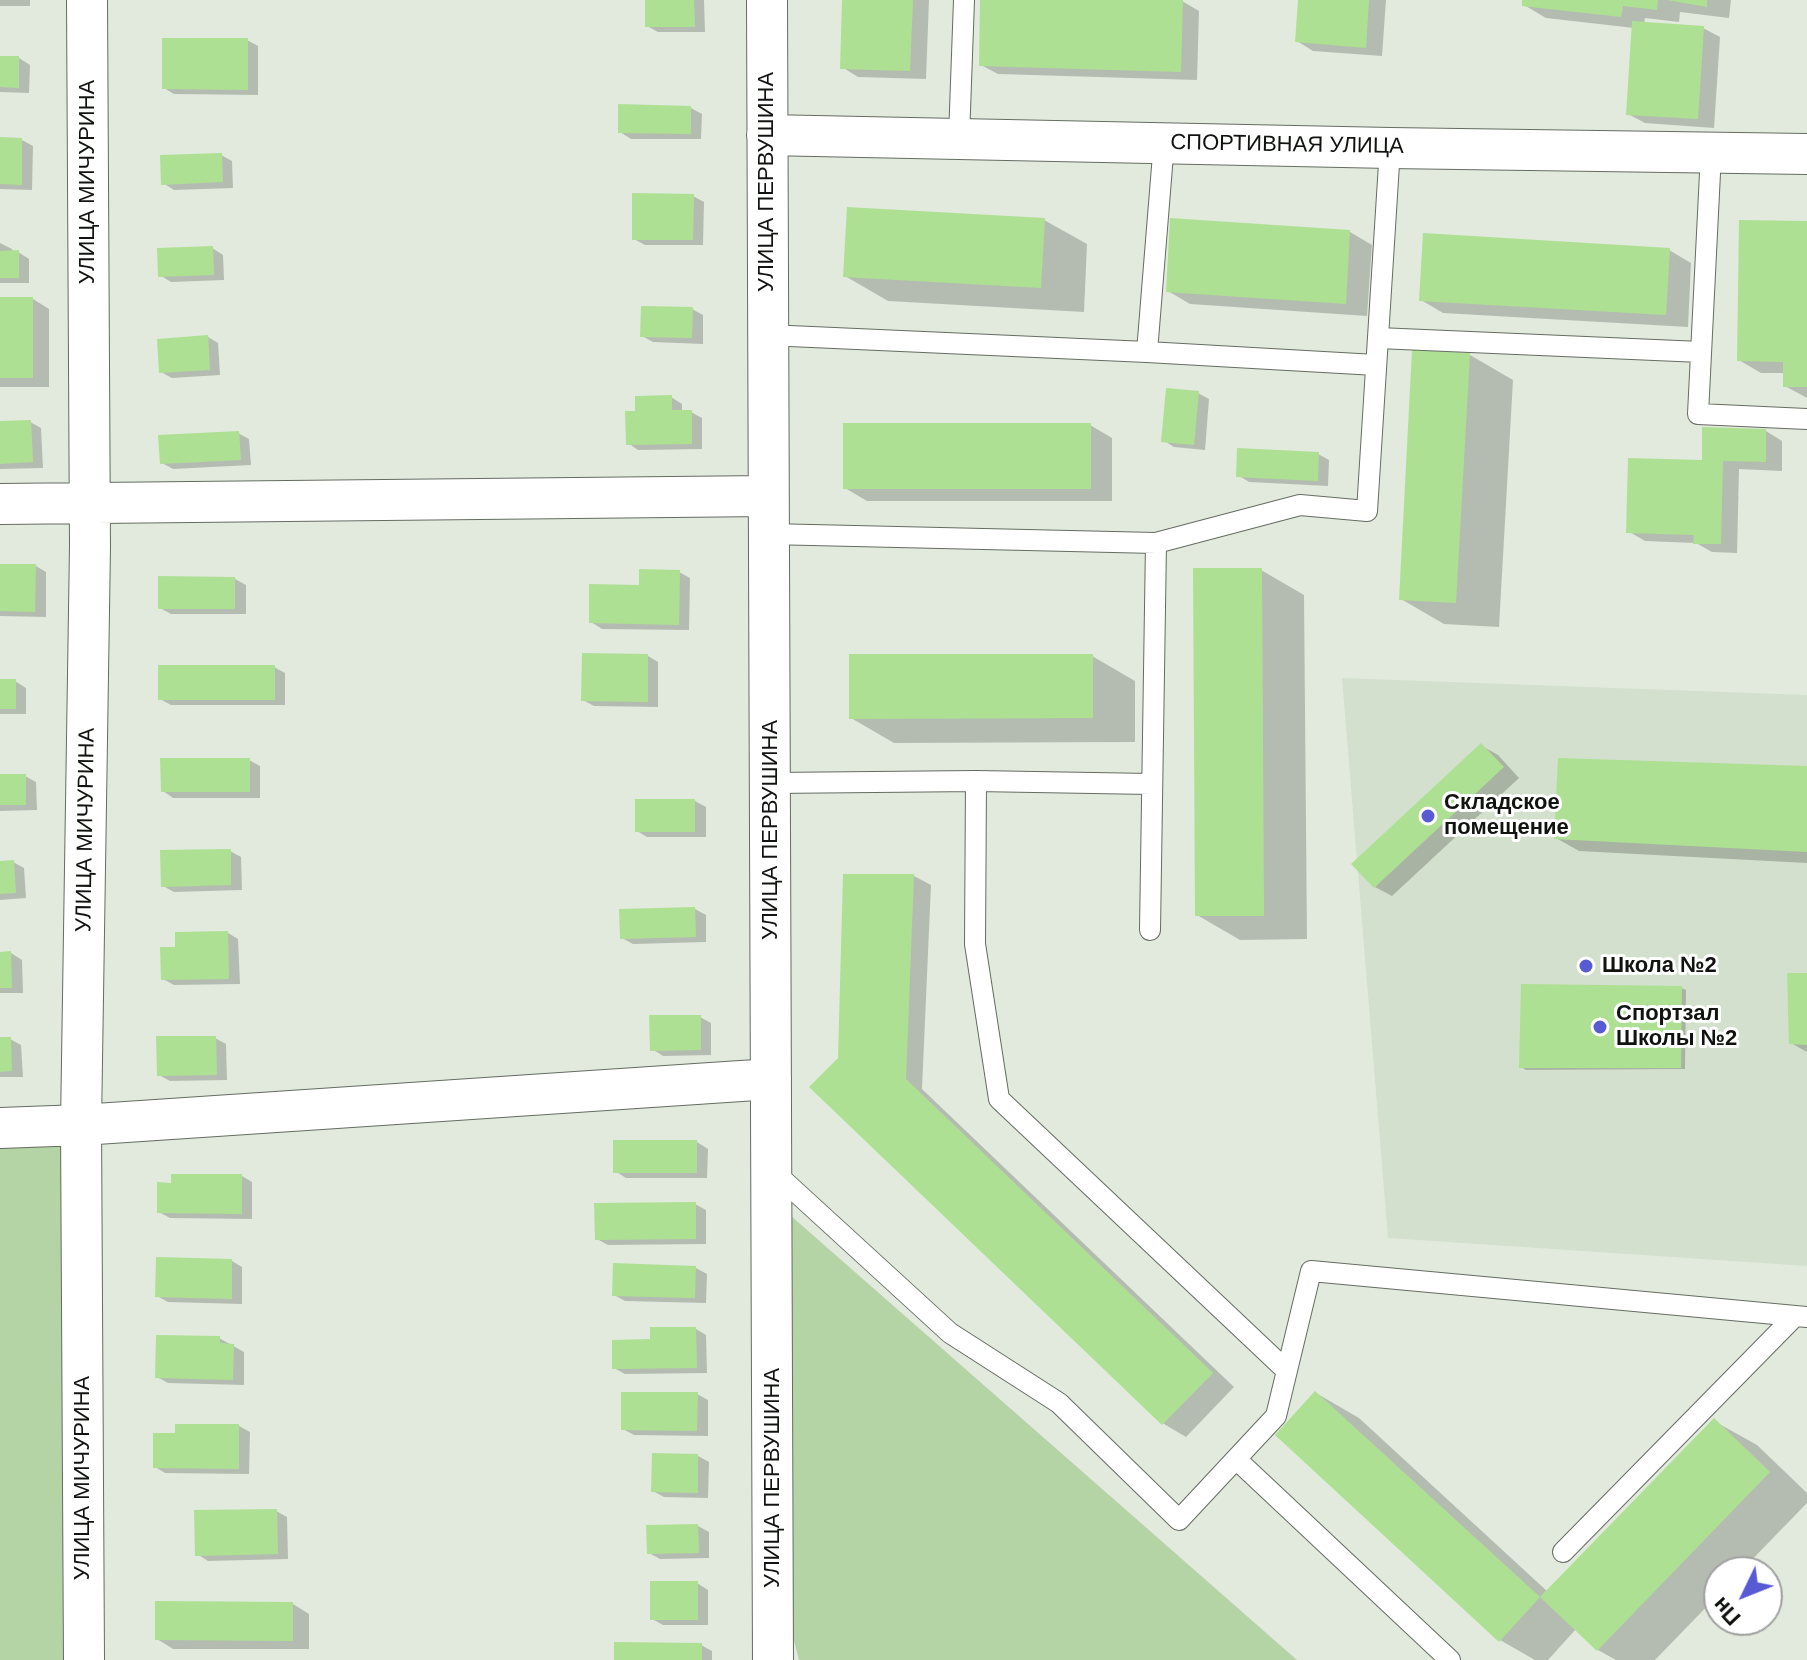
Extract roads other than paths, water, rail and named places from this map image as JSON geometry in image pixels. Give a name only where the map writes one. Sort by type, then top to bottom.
[{"type":"street","name":"УЛИЦА МИЧУРИНА","points":[[84,1660],[81,1125],[89,503],[87,0]]},
{"type":"street","name":"УЛИЦА ПЕРВУШИНА","points":[[767,0],[773,1660]]},
{"type":"street","name":"СПОРТИВНАЯ УЛИЦА","points":[[767,135],[1807,154]]},
{"type":"street","points":[[0,504],[768,515]]},
{"type":"street","points":[[0,1128],[771,1079]]},
{"type":"lane","points":[[959,138],[964,0]]},
{"type":"lane","points":[[1147,352],[1164,142]]},
{"type":"lane","points":[[768,515],[1156,543],[1300,505],[1367,511],[1390,148]]},
{"type":"lane","points":[[1711,153],[1698,414],[1807,419]]},
{"type":"lane","points":[[767,335],[1376,365]]},
{"type":"lane","points":[[1378,338],[1701,352]]},
{"type":"lane","points":[[1150,930],[1156,543]]},
{"type":"lane","points":[[772,783],[976,781],[1151,784]]},
{"type":"lane","points":[[976,781],[975,944],[999,1099],[1287,1371]]},
{"type":"lane","points":[[773,1171],[950,1333],[1059,1403],[1179,1520],[1276,1416],[1311,1271],[1801,1317]]},
{"type":"lane","points":[[1563,1552],[1801,1317]]},
{"type":"lane","points":[[1236,1459],[1450,1660]]},
{"type":"place","name":"Складское помещение","points":[[1428,816]]},
{"type":"place","name":"Школа №2","points":[[1586,966]]},
{"type":"place","name":"Спортзал Школы №2","points":[[1600,1027]]}]
